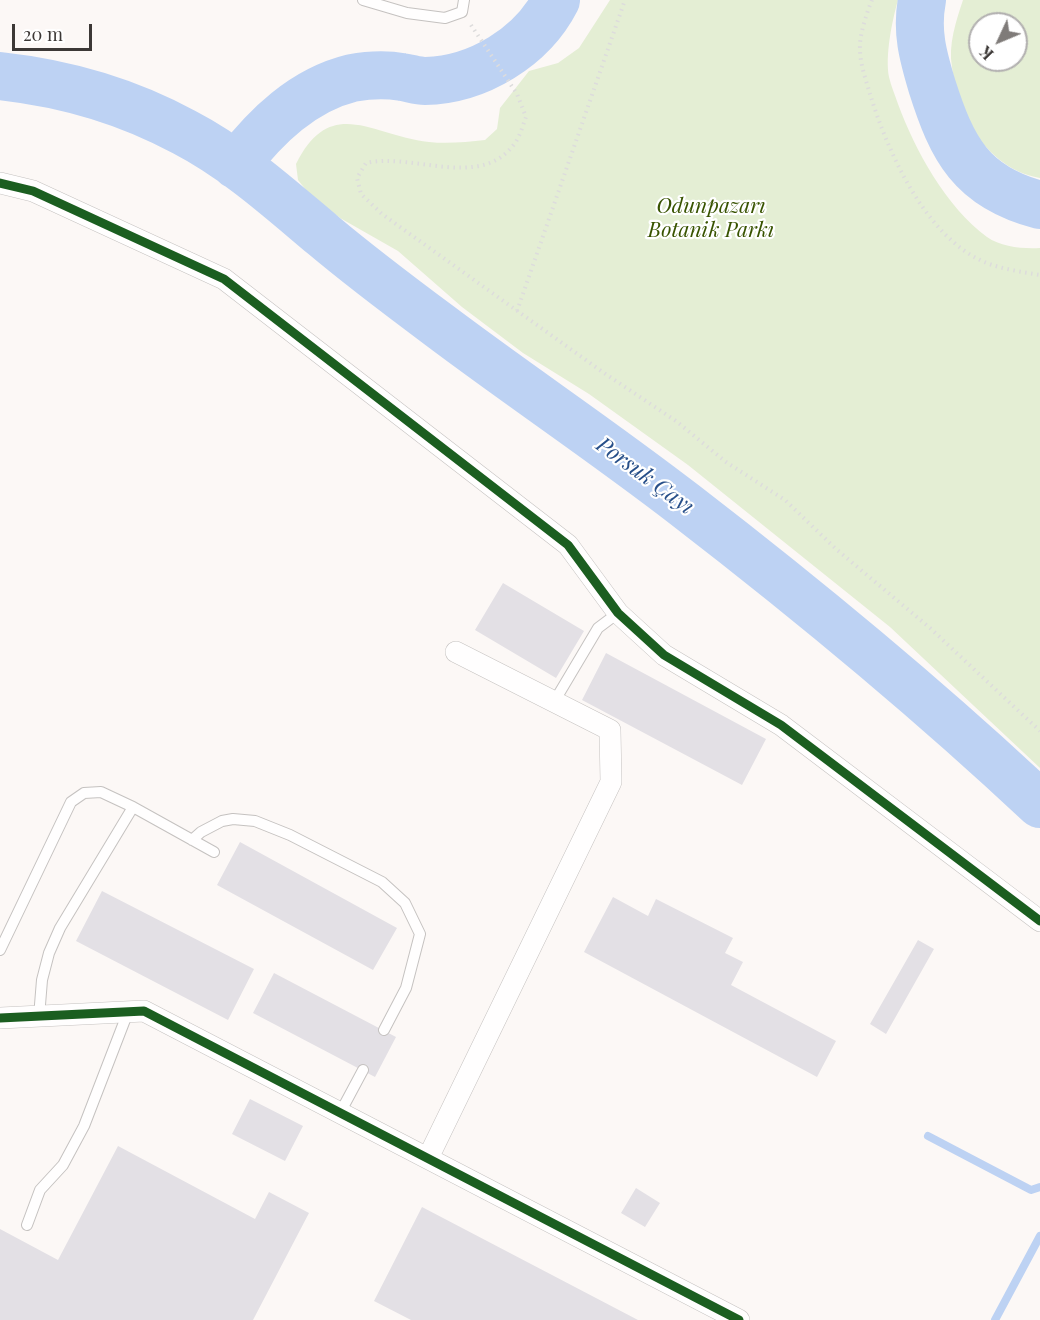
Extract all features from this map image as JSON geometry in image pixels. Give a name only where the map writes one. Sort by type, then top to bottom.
[{"type":"street","points":[[3,186],[33,191],[224,279],[568,545],[618,613],[664,655],[781,725],[1040,921]]},
{"type":"street","points":[[428,1158],[611,782],[610,730],[456,652]]},
{"type":"street","points":[[0,1018],[144,1011],[739,1320]]},
{"type":"lane","points":[[363,0],[407,13],[445,18],[462,12],[464,0]]},
{"type":"lane","points":[[554,702],[598,628],[618,613]]},
{"type":"lane","points":[[0,950],[71,802],[84,793],[102,792],[214,852]]},
{"type":"lane","points":[[39,1017],[42,980],[49,953],[60,928],[133,807]]},
{"type":"lane","points":[[192,840],[201,832],[222,821],[255,820],[290,834],[382,882],[405,903],[420,934],[406,988],[384,1030]]},
{"type":"lane","points":[[27,1225],[40,1190],[63,1166],[84,1126],[128,1012]]},
{"type":"lane","points":[[340,1113],[363,1070]]},
{"type":"path","points":[[517,311],[625,0]]},
{"type":"path","points":[[872,0],[860,48],[865,74],[879,124],[914,196],[942,233],[978,260],[1020,272],[1040,274]]},
{"type":"path","points":[[479,36],[518,94],[526,117],[516,142],[504,155],[481,165],[456,169],[407,160],[377,160],[366,163],[357,178],[361,194],[382,214],[604,373],[676,421],[726,462],[785,500],[836,549],[930,628],[1040,731]]},
{"type":"green space","name":"Odunpazarı Botanik Parkı","points":[[610,0],[898,0],[891,28],[889,77],[913,140],[933,176],[958,210],[987,237],[1012,247],[1040,248],[1040,768],[890,627],[688,465],[589,394],[523,353],[462,307],[398,251],[340,218],[310,195],[298,180],[296,164],[309,143],[324,130],[338,125],[354,124],[429,142],[485,140],[497,129],[500,108],[529,71],[558,63],[579,48]]},
{"type":"green space","points":[[963,0],[1040,0],[1040,178],[1018,171],[999,159],[983,144],[967,120],[953,73],[951,50],[953,33]]},
{"type":"building","points":[[503,583],[584,631],[556,678],[475,630]]},
{"type":"building","points":[[606,653],[766,739],[742,785],[582,700]]},
{"type":"building","points":[[240,842],[397,928],[373,970],[217,885]]},
{"type":"building","points":[[102,891],[254,969],[228,1020],[76,941]]},
{"type":"building","points":[[613,897],[648,916],[656,899],[733,938],[725,953],[743,962],[731,985],[836,1041],[817,1077],[584,952]]},
{"type":"building","points":[[918,940],[934,949],[886,1034],[870,1024]]},
{"type":"building","points":[[274,973],[396,1037],[375,1077],[253,1013]]},
{"type":"building","points":[[250,1099],[303,1126],[285,1161],[232,1134]]},
{"type":"building","points":[[118,1146],[255,1219],[269,1192],[309,1213],[253,1320],[0,1320],[0,1229],[58,1260]]},
{"type":"building","points":[[636,1188],[660,1203],[645,1227],[621,1213]]},
{"type":"building","points":[[422,1207],[638,1320],[411,1320],[374,1301]]},
{"type":"waterway","name":"Porsuk Çayı","points":[[236,165],[273,123],[317,91],[358,77],[390,75],[425,81],[464,75],[501,58],[518,46],[546,17],[556,0]]},
{"type":"waterway","name":"Porsuk Çayı","points":[[922,0],[920,33],[923,54],[940,108],[957,147],[981,176],[997,188],[1040,205]]},
{"type":"waterway","name":"Porsuk Çayı","points":[[0,76],[48,83],[118,103],[162,121],[221,154],[273,193],[396,293],[731,540],[866,650],[1040,804]]},
{"type":"waterway","points":[[928,1136],[1031,1190],[1040,1187]]},
{"type":"waterway","points":[[995,1320],[1040,1236]]},
{"type":"cycle path","points":[[0,183],[33,191],[224,279],[568,545],[618,613],[664,655],[781,725],[1040,921]]},
{"type":"cycle path","points":[[0,1018],[144,1011],[739,1320]]}]
